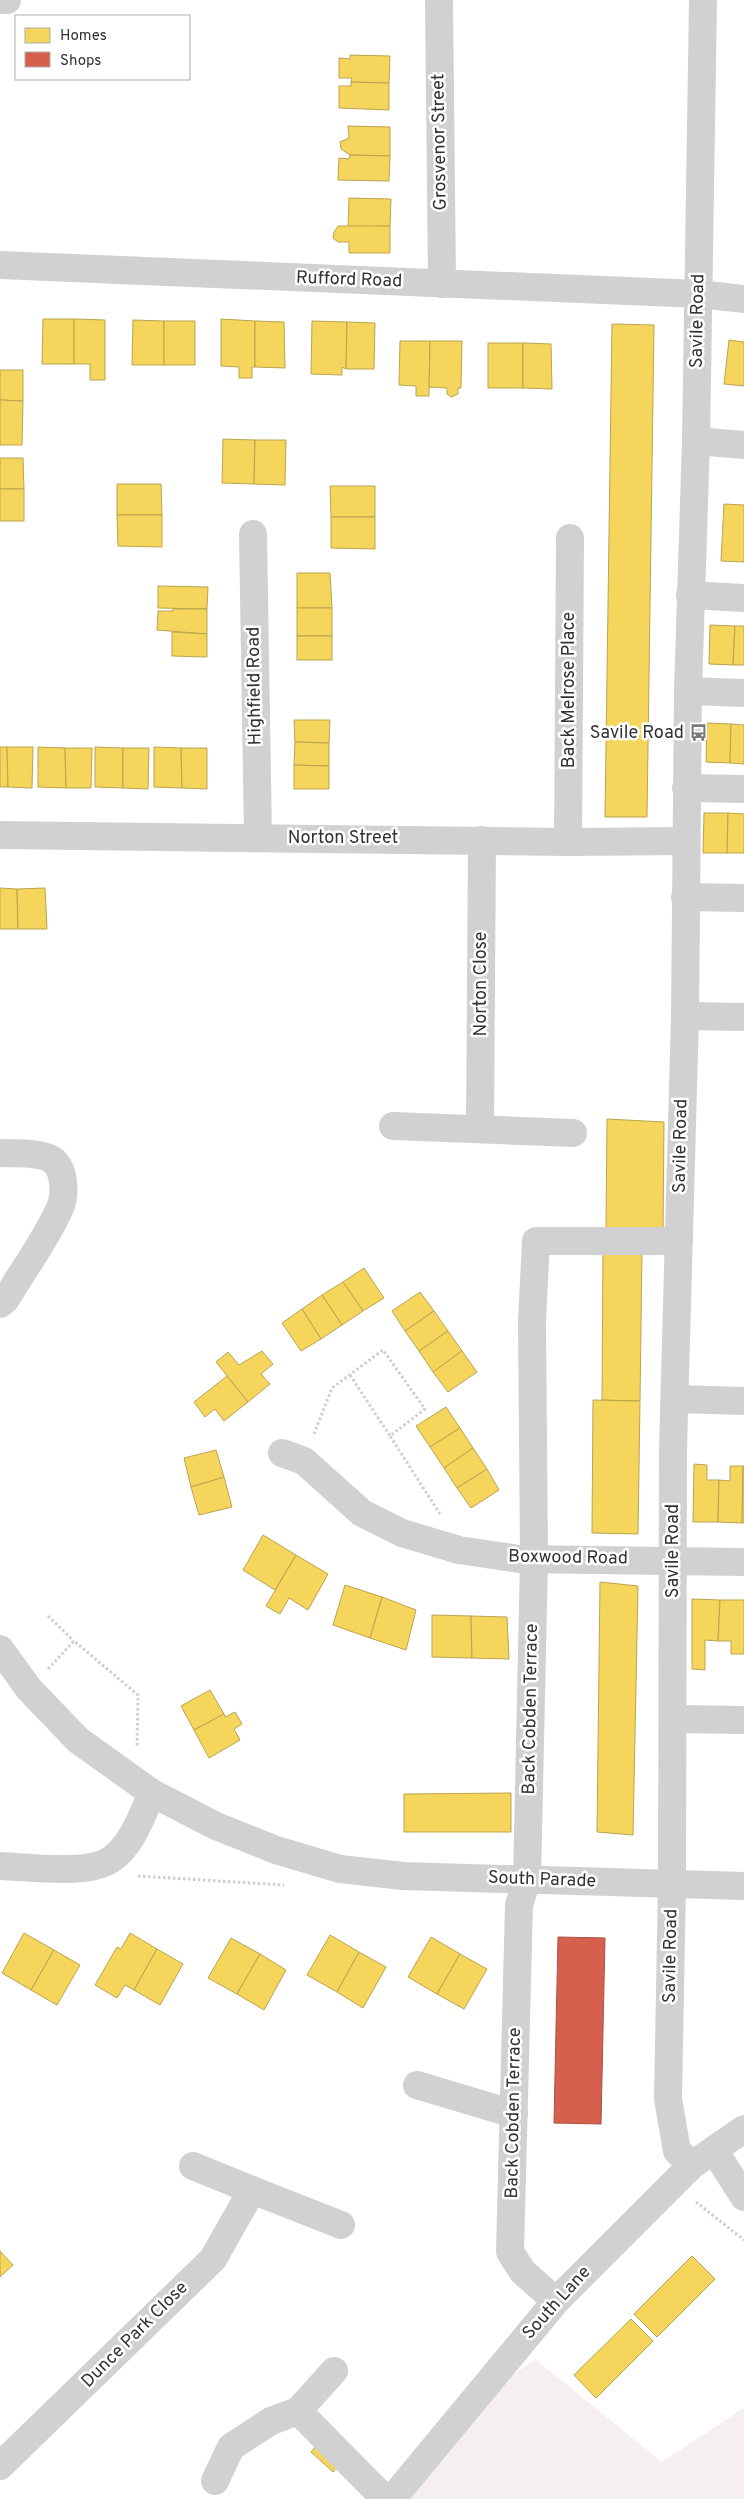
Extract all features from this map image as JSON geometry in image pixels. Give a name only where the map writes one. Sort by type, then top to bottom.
[{"type":"street","points":[[0,0],[7,0]]},
{"type":"street","name":"Grosvenor Street","points":[[438,0],[442,284]]},
{"type":"street","name":"Savile Road","points":[[703,0],[696,441],[690,595],[686,788],[685,1016],[676,1399],[673,1448],[672,1884],[668,2099],[677,2151],[703,2157],[744,2197]]},
{"type":"street","name":"Rufford Road","points":[[0,265],[699,294],[744,299]]},
{"type":"street","points":[[696,441],[744,446]]},
{"type":"street","name":"Highfield Road","points":[[253,534],[258,838]]},
{"type":"street","name":"Back Melrose Place","points":[[568,842],[570,538]]},
{"type":"street","points":[[690,595],[744,598]]},
{"type":"street","points":[[688,691],[744,693]]},
{"type":"street","points":[[686,788],[744,789]]},
{"type":"street","name":"Norton Street","points":[[0,835],[568,842],[686,841]]},
{"type":"street","name":"Norton Close","points":[[480,1129],[482,840]]},
{"type":"street","points":[[685,897],[744,898]]},
{"type":"street","points":[[685,1016],[744,1017]]},
{"type":"street","points":[[393,1126],[573,1133]]},
{"type":"street","points":[[0,1153],[36,1155],[51,1159],[59,1168],[64,1184],[60,1209],[6,1299],[0,1304]]},
{"type":"street","name":"Back Cobden Terrace","points":[[556,2301],[523,2272],[510,2252],[519,1905],[527,1880],[534,1559],[532,1321],[536,1241],[679,1241]]},
{"type":"street","points":[[676,1399],[744,1401]]},
{"type":"street","name":"Boxwood Road","points":[[293,1457],[362,1512],[402,1532],[464,1550],[519,1559],[744,1562]]},
{"type":"street","name":"South Parade","points":[[0,1649],[29,1689],[78,1740],[145,1787],[216,1826],[276,1850],[340,1869],[403,1876],[744,1886]]},
{"type":"street","points":[[673,1718],[744,1720]]},
{"type":"street","points":[[0,1866],[89,1868],[113,1859],[132,1835],[145,1787]]},
{"type":"street","points":[[417,2085],[514,2114]]},
{"type":"street","name":"South Lane","points":[[392,2499],[556,2301],[703,2157],[744,2129]]},
{"type":"street","points":[[193,2166],[341,2225]]},
{"type":"street","name":"Dunce Park Close","points":[[0,2466],[213,2259],[252,2190]]},
{"type":"street","points":[[215,2481],[231,2447],[271,2420],[298,2411],[334,2371]]},
{"type":"street","points":[[298,2411],[385,2499]]},
{"type":"path","points":[[293,1457],[332,1388],[382,1350],[425,1409],[390,1436]]},
{"type":"path","points":[[350,1375],[464,1550]]},
{"type":"path","points":[[48,1616],[74,1641],[138,1695],[145,1787]]},
{"type":"path","points":[[29,1689],[74,1641]]},
{"type":"path","points":[[113,1859],[126,1876],[293,1885]]},
{"type":"path","points":[[674,2184],[744,2240]]},
{"type":"shaded area","points":[[535,2359],[662,2462],[744,2408],[744,2499],[402,2499],[496,2387]]},
{"type":"building: Homes","points":[[350,55],[390,56],[389,83],[351,82],[352,78],[339,78],[339,58],[350,59]]},
{"type":"building: Homes","points":[[351,82],[389,83],[389,110],[339,108],[339,86],[351,86]]},
{"type":"building: Homes","points":[[348,126],[390,127],[390,156],[350,155],[341,149],[340,142],[349,138]]},
{"type":"building: Homes","points":[[350,155],[390,156],[389,181],[338,180],[339,158],[349,159]]},
{"type":"building: Homes","points":[[349,198],[391,199],[390,226],[348,227]]},
{"type":"building: Homes","points":[[338,226],[390,226],[390,253],[349,253],[349,242],[338,242],[333,238]]},
{"type":"building: Homes","points":[[43,319],[74,319],[74,364],[42,364]]},
{"type":"building: Homes","points":[[74,319],[105,320],[105,380],[90,380],[90,364],[74,364]]},
{"type":"building: Homes","points":[[221,319],[255,321],[255,367],[252,367],[252,378],[239,378],[239,367],[221,366]]},
{"type":"building: Homes","points":[[133,320],[164,321],[164,365],[132,365]]},
{"type":"building: Homes","points":[[164,321],[195,321],[195,365],[164,365]]},
{"type":"building: Homes","points":[[255,321],[284,322],[285,368],[255,367]]},
{"type":"building: Homes","points":[[312,321],[347,322],[346,369],[342,367],[342,375],[311,374]]},
{"type":"building: Homes","points":[[347,322],[375,323],[374,369],[346,369]]},
{"type":"building: Homes","points":[[612,324],[654,325],[647,817],[605,817]]},
{"type":"building: Homes","points":[[729,340],[744,342],[744,386],[724,384]]},
{"type":"building: Homes","points":[[400,341],[430,341],[429,396],[416,396],[416,386],[399,385]]},
{"type":"building: Homes","points":[[430,341],[462,341],[461,388],[458,388],[458,394],[451,397],[447,394],[447,388],[429,387]]},
{"type":"building: Homes","points":[[488,343],[523,343],[523,388],[488,388]]},
{"type":"building: Homes","points":[[523,343],[551,344],[552,389],[523,388]]},
{"type":"building: Homes","points":[[0,370],[23,370],[23,401],[0,400]]},
{"type":"building: Homes","points":[[0,400],[23,401],[22,445],[0,445]]},
{"type":"building: Homes","points":[[223,439],[255,440],[254,484],[222,483]]},
{"type":"building: Homes","points":[[255,440],[286,440],[285,485],[254,484]]},
{"type":"building: Homes","points":[[0,458],[23,458],[24,489],[0,489]]},
{"type":"building: Homes","points":[[117,484],[161,484],[162,515],[117,515]]},
{"type":"building: Homes","points":[[330,486],[375,486],[375,517],[331,517]]},
{"type":"building: Homes","points":[[0,489],[24,489],[24,521],[0,521]]},
{"type":"building: Homes","points":[[724,504],[744,505],[744,562],[721,561]]},
{"type":"building: Homes","points":[[117,515],[162,515],[162,547],[118,546]]},
{"type":"building: Homes","points":[[331,517],[375,517],[375,549],[331,548]]},
{"type":"building: Homes","points":[[297,573],[330,573],[332,608],[297,608]]},
{"type":"building: Homes","points":[[158,586],[208,587],[207,609],[158,608]]},
{"type":"building: Homes","points":[[297,608],[332,608],[332,636],[297,636]]},
{"type":"building: Homes","points":[[173,609],[207,609],[207,634],[157,630],[158,611],[173,611]]},
{"type":"building: Homes","points":[[710,625],[735,626],[733,665],[709,664]]},
{"type":"building: Homes","points":[[735,626],[744,626],[744,665],[733,665]]},
{"type":"building: Homes","points":[[172,632],[207,634],[207,657],[172,656]]},
{"type":"building: Homes","points":[[297,636],[332,636],[332,660],[297,660]]},
{"type":"building: Homes","points":[[294,720],[330,720],[329,743],[295,742]]},
{"type":"building: Homes","points":[[707,723],[731,724],[730,763],[706,762]]},
{"type":"building: Homes","points":[[731,724],[744,725],[744,764],[730,763]]},
{"type":"building: Homes","points":[[295,742],[329,743],[329,766],[294,765]]},
{"type":"building: Homes","points":[[0,747],[7,747],[8,787],[0,787]]},
{"type":"building: Homes","points":[[7,747],[33,747],[32,788],[8,787]]},
{"type":"building: Homes","points":[[38,747],[65,748],[66,788],[38,787]]},
{"type":"building: Homes","points":[[95,747],[123,748],[123,788],[95,787]]},
{"type":"building: Homes","points":[[154,747],[181,748],[182,788],[154,787]]},
{"type":"building: Homes","points":[[65,748],[92,748],[91,788],[66,788]]},
{"type":"building: Homes","points":[[123,748],[149,748],[148,789],[123,788]]},
{"type":"building: Homes","points":[[181,748],[207,748],[207,789],[182,788]]},
{"type":"building: Homes","points":[[294,765],[329,766],[329,789],[294,789]]},
{"type":"building: Homes","points":[[704,813],[728,813],[727,853],[703,853]]},
{"type":"building: Homes","points":[[728,813],[744,814],[744,853],[727,853]]},
{"type":"building: Homes","points":[[0,888],[17,889],[18,929],[0,929]]},
{"type":"building: Homes","points":[[45,888],[47,929],[18,929],[17,889]]},
{"type":"building: Homes","points":[[607,1119],[664,1122],[663,1230],[606,1229]]},
{"type":"building: Homes","points":[[603,1247],[642,1251],[640,1401],[602,1400]]},
{"type":"building: Homes","points":[[364,1268],[384,1298],[363,1311],[343,1282]]},
{"type":"building: Homes","points":[[343,1282],[363,1311],[342,1325],[322,1295]]},
{"type":"building: Homes","points":[[420,1292],[434,1311],[405,1331],[392,1311]]},
{"type":"building: Homes","points":[[322,1295],[342,1325],[321,1339],[302,1309]]},
{"type":"building: Homes","points":[[302,1309],[321,1339],[301,1351],[282,1323]]},
{"type":"building: Homes","points":[[434,1311],[448,1331],[419,1351],[405,1331]]},
{"type":"building: Homes","points":[[448,1331],[462,1351],[433,1372],[419,1351]]},
{"type":"building: Homes","points":[[262,1351],[273,1364],[261,1374],[270,1384],[248,1402],[216,1362],[228,1352],[239,1365]]},
{"type":"building: Homes","points":[[462,1351],[477,1372],[448,1392],[433,1372]]},
{"type":"building: Homes","points":[[227,1376],[248,1402],[224,1421],[215,1409],[205,1417],[194,1402]]},
{"type":"building: Homes","points":[[593,1400],[640,1401],[638,1534],[592,1533]]},
{"type":"building: Homes","points":[[446,1407],[460,1428],[430,1447],[416,1426]]},
{"type":"building: Homes","points":[[460,1428],[473,1448],[444,1468],[430,1447]]},
{"type":"building: Homes","points":[[473,1448],[487,1469],[457,1488],[444,1468]]},
{"type":"building: Homes","points":[[216,1450],[224,1477],[191,1487],[184,1458]]},
{"type":"building: Homes","points":[[694,1464],[707,1465],[707,1480],[719,1480],[718,1522],[693,1522]]},
{"type":"building: Homes","points":[[730,1466],[743,1466],[742,1523],[718,1522],[719,1480],[730,1481]]},
{"type":"building: Homes","points":[[743,1466],[744,1523],[742,1523]]},
{"type":"building: Homes","points":[[487,1469],[499,1490],[471,1508],[457,1488]]},
{"type":"building: Homes","points":[[224,1477],[232,1507],[199,1515],[191,1487]]},
{"type":"building: Homes","points":[[263,1535],[296,1555],[275,1590],[243,1570]]},
{"type":"building: Homes","points":[[296,1555],[328,1574],[308,1610],[289,1598],[280,1614],[266,1606]]},
{"type":"building: Homes","points":[[600,1582],[638,1586],[633,1835],[597,1832]]},
{"type":"building: Homes","points":[[345,1585],[382,1597],[370,1638],[333,1625]]},
{"type":"building: Homes","points":[[382,1597],[416,1610],[406,1650],[370,1638]]},
{"type":"building: Homes","points":[[692,1599],[720,1600],[718,1641],[705,1640],[705,1670],[692,1669]]},
{"type":"building: Homes","points":[[720,1600],[744,1600],[744,1654],[731,1654],[731,1641],[718,1641]]},
{"type":"building: Homes","points":[[432,1615],[471,1616],[472,1658],[432,1657]]},
{"type":"building: Homes","points":[[471,1616],[507,1617],[509,1659],[472,1658]]},
{"type":"building: Homes","points":[[210,1690],[224,1714],[194,1730],[181,1706]]},
{"type":"building: Homes","points":[[235,1712],[242,1724],[234,1729],[240,1740],[209,1758],[194,1730],[224,1714],[225,1717]]},
{"type":"building: Homes","points":[[511,1793],[511,1832],[404,1832],[404,1794]]},
{"type":"building: Homes","points":[[24,1933],[54,1950],[31,1990],[2,1973]]},
{"type":"building: Homes","points":[[130,1933],[157,1949],[134,1990],[125,1985],[117,1998],[95,1985],[117,1947],[121,1949]]},
{"type":"building: Homes","points":[[330,1935],[359,1952],[337,1992],[307,1975]]},
{"type":"building: Homes","points":[[431,1937],[460,1954],[437,1994],[408,1977]]},
{"type":"building: Homes","points":[[231,1938],[260,1954],[237,1994],[208,1978]]},
{"type":"building: Homes","points":[[157,1949],[183,1964],[160,2005],[134,1990]]},
{"type":"building: Homes","points":[[54,1950],[80,1965],[57,2005],[31,1990]]},
{"type":"building: Homes","points":[[359,1952],[386,1967],[363,2008],[337,1992]]},
{"type":"building: Homes","points":[[260,1954],[286,1970],[264,2010],[237,1994]]},
{"type":"building: Homes","points":[[460,1954],[487,1969],[464,2009],[437,1994]]},
{"type":"building: Homes","points":[[0,2251],[13,2265],[0,2277]]},
{"type":"building: Homes","points":[[692,2256],[715,2279],[657,2337],[634,2314]]},
{"type":"building: Homes","points":[[631,2319],[653,2341],[596,2398],[574,2375]]},
{"type":"building: Homes","points":[[321,2440],[343,2459],[333,2472],[311,2452]]},
{"type":"building: Shops","points":[[558,1937],[605,1938],[601,2124],[554,2123]]},
{"type":"place","name":"Savile Road","points":[[698,733]]}]
